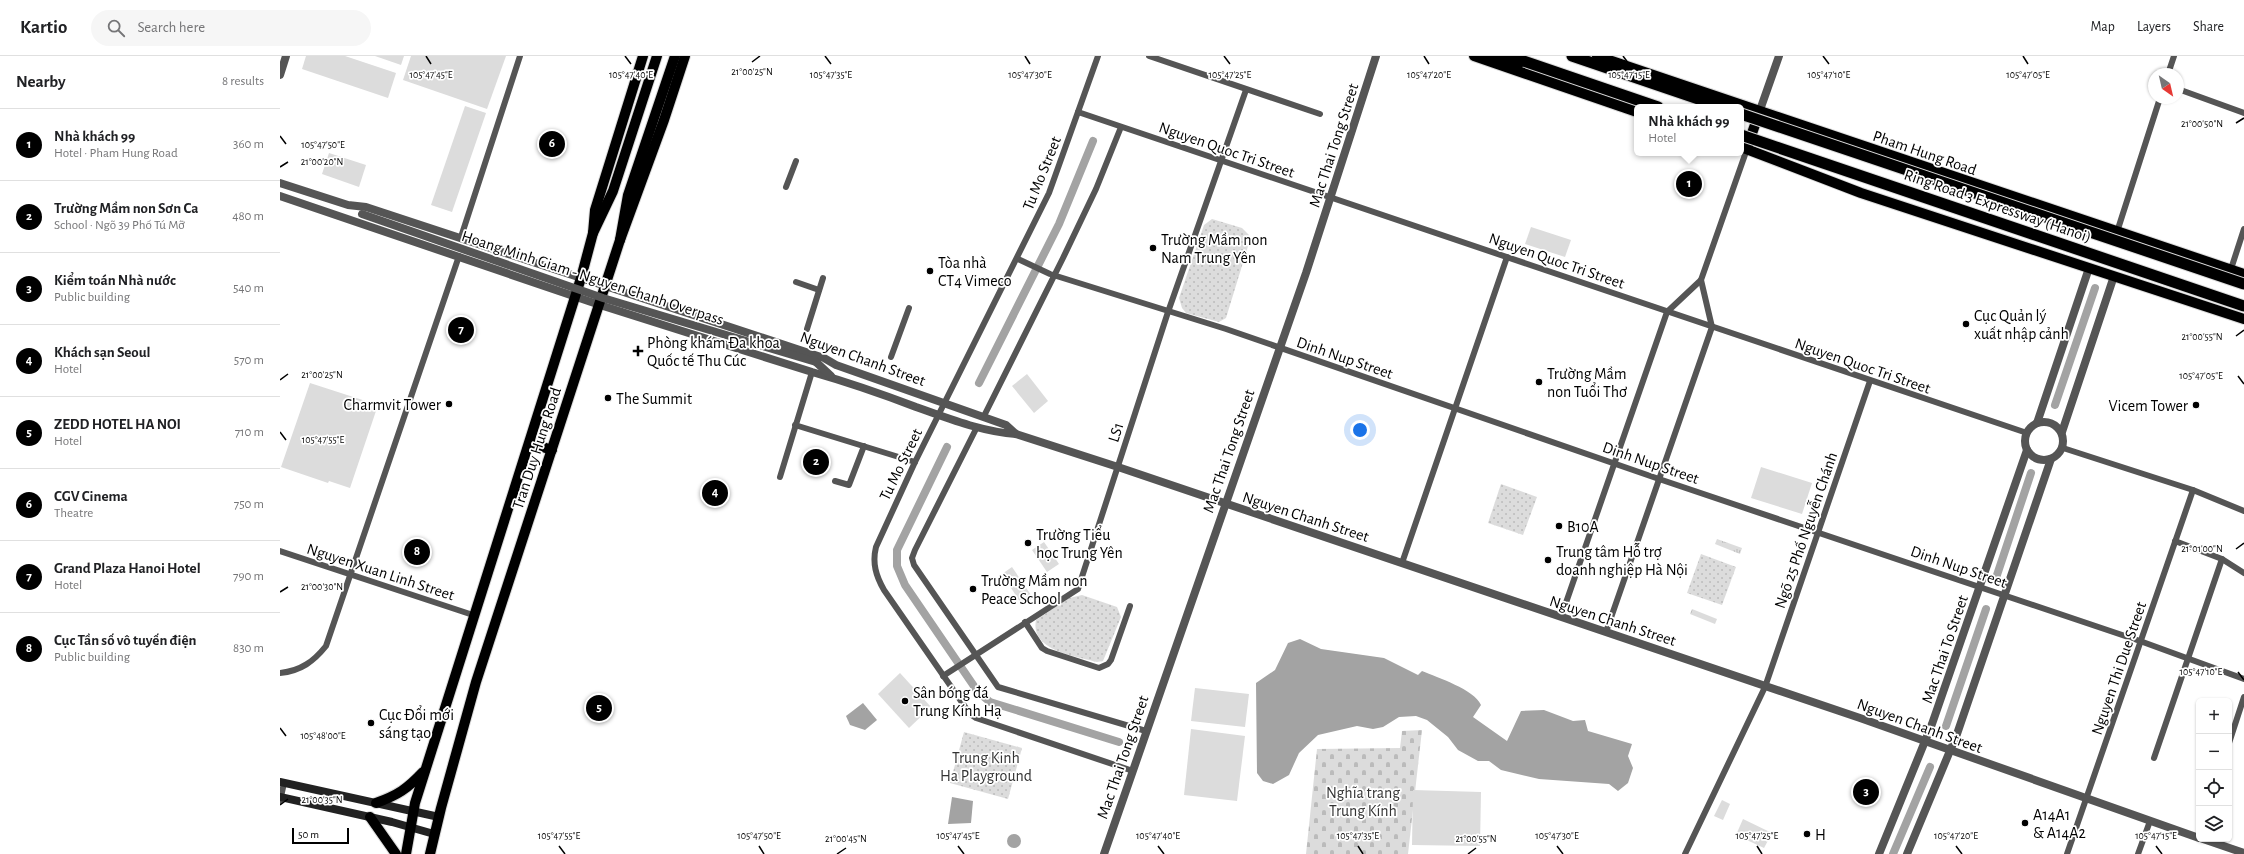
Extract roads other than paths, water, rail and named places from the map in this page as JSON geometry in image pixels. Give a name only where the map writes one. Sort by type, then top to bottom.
[{"type":"highway","points":[[1487,56],[1506,62],[1540,66]]},
{"type":"highway","points":[[1509,56],[1649,104]]},
{"type":"highway","points":[[1572,56],[1713,104]]},
{"type":"highway","name":"Ring Road 3 Expressway (Hanoi)","points":[[1744,115],[2244,284]]},
{"type":"highway","name":"Ring Road 3 Expressway (Hanoi)","points":[[1744,136],[2244,306]]},
{"type":"main road","name":"Tran Duy Hung Road","points":[[406,854],[410,827],[426,769],[473,615],[530,443],[581,278],[593,233],[595,210],[643,56]]},
{"type":"main road","points":[[593,233],[613,191],[657,56]]},
{"type":"main road","points":[[620,240],[628,195],[675,56]]},
{"type":"main road","name":"Tran Duy Hung Road","points":[[430,854],[438,817],[464,722],[620,240],[664,120],[685,56]]},
{"type":"main road","points":[[1474,56],[1634,111]]},
{"type":"main road","name":"Pham Hung Road","points":[[1597,56],[1742,104]]},
{"type":"main road","name":"Pham Hung Road","points":[[1744,105],[1890,156],[2244,274]]},
{"type":"main road","points":[[1760,110],[1744,148],[1861,193],[2244,319]]},
{"type":"main road","points":[[530,443],[552,450]]},
{"type":"main road","points":[[376,803],[396,796],[408,788],[426,769]]},
{"type":"main road","points":[[282,783],[438,817]]},
{"type":"main road","points":[[280,798],[370,817],[434,834]]},
{"type":"main road","points":[[370,817],[396,854]]},
{"type":"street","points":[[280,75],[286,56]]},
{"type":"street","points":[[460,237],[520,56]]},
{"type":"street","name":"Tu Mo Street","points":[[1098,56],[1049,193],[1018,259],[915,462],[876,547],[874,562],[877,576],[884,590],[964,708],[976,718],[1133,771]]},
{"type":"street","points":[[1149,56],[1320,114]]},
{"type":"street","name":"Mac Thai Tong Street","points":[[1104,854],[1278,348],[1308,266],[1376,56]]},
{"type":"street","points":[[1760,110],[1779,56]]},
{"type":"street","points":[[2170,68],[2174,56]]},
{"type":"street","name":"LS1","points":[[943,676],[1078,589],[1168,312],[1222,162],[1246,90]]},
{"type":"street","points":[[2184,91],[2244,113]]},
{"type":"street","points":[[2117,232],[2158,104]]},
{"type":"street","name":"Nguyen Quoc Tri Street","points":[[1078,112],[1222,162],[1330,197],[2027,433]]},
{"type":"street","points":[[984,416],[1052,274],[1096,189],[1122,127]]},
{"type":"street","points":[[1561,617],[1667,312],[1701,280],[1741,156]]},
{"type":"street","points":[[786,187],[796,161]]},
{"type":"street","points":[[280,183],[348,205]]},
{"type":"street","name":"Nguyen Chanh Street","points":[[280,196],[346,217],[358,224],[539,282],[600,305],[812,372],[831,376],[938,415],[1002,434],[1016,434],[1118,467],[1225,505],[1402,563],[1860,718],[2150,821],[2196,835]]},
{"type":"street","name":"Nguyen Chanh Street","points":[[348,205],[366,207],[460,237],[824,358],[836,365],[984,416],[1006,425],[1016,434]]},
{"type":"street","name":"Hoang Minh Giam - Nguyen Chanh Overpass","points":[[348,205],[362,214],[604,298],[816,362],[836,365]]},
{"type":"street","name":"Hoang Minh Giam - Nguyen Chanh Overpass","points":[[346,217],[362,214]]},
{"type":"street","points":[[2231,269],[2244,230]]},
{"type":"street","points":[[280,673],[302,667],[316,658],[326,646],[458,256]]},
{"type":"street","points":[[1402,563],[1507,257]]},
{"type":"street","name":"Dinh Nup Street","points":[[1018,259],[1052,274],[1278,348],[1659,479],[2140,641],[2244,679]]},
{"type":"street","points":[[539,282],[552,279],[554,274],[548,266]]},
{"type":"street","points":[[2051,459],[2037,459],[2027,450],[2025,442],[2027,433],[2037,423],[2089,268]]},
{"type":"street","points":[[1907,854],[1951,751],[2051,459],[2063,448],[2062,432],[2114,276]]},
{"type":"street","points":[[806,329],[823,278]]},
{"type":"street","points":[[1606,632],[1712,327],[1701,280]]},
{"type":"street","points":[[796,282],[819,290]]},
{"type":"street","points":[[641,317],[637,313],[637,307],[639,304],[652,302]]},
{"type":"street","points":[[891,357],[909,308]]},
{"type":"street","name":"Hoang Minh Giam - Nguyen Chanh Overpass","points":[[816,362],[831,376]]},
{"type":"street","points":[[780,477],[812,372]]},
{"type":"street","name":"Ngõ 25 Phố Nguyễn Chánh","points":[[1685,854],[1765,687],[1870,381]]},
{"type":"street","points":[[2037,423],[2051,423],[2062,432]]},
{"type":"street","points":[[795,425],[915,462]]},
{"type":"street","points":[[977,427],[912,558],[918,571],[995,684],[1002,689],[1146,731]]},
{"type":"street","points":[[835,480],[849,485],[864,446]]},
{"type":"street","points":[[2063,448],[2192,490],[2244,511]]},
{"type":"street","name":"Mac Thai To Street","points":[[1879,854],[1925,742],[2027,450]]},
{"type":"street","name":"Nguyen Thi Due Street","points":[[2067,854],[2192,490]]},
{"type":"street","points":[[2175,541],[2222,559],[2244,573]]},
{"type":"street","name":"Nguyen Xuan Linh Street","points":[[280,551],[473,615]]},
{"type":"street","points":[[2154,758],[2222,559]]},
{"type":"street","points":[[1025,622],[1042,648],[1099,668],[1108,664],[1111,660],[1130,606]]},
{"type":"street","points":[[2232,734],[2244,697]]},
{"type":"street","points":[[280,798],[282,783]]},
{"type":"street","points":[[2138,854],[2150,821]]},
{"type":"street","name":"Nguyen Chanh Street","points":[[2215,842],[2244,853]]},
{"type":"waterway","points":[[979,383],[1059,224],[1093,141]]},
{"type":"waterway","points":[[2055,405],[2095,288]]},
{"type":"waterway","points":[[947,447],[897,550],[897,566],[905,585],[978,692],[990,702],[1119,742]]},
{"type":"waterway","points":[[1997,575],[2031,473]]},
{"type":"waterway","points":[[1946,726],[1986,609]]},
{"type":"waterway","points":[[1893,854],[1930,767]]},
{"type":"place","name":"CGV Cinema","points":[[552,144]]},
{"type":"place","name":"Nhà khách 99","points":[[1689,184]]},
{"type":"place","name":"Trường Mầm non Nam Trung Yên","points":[[1153,248]]},
{"type":"place","name":"Tòa nhà CT4 Vimeco","points":[[930,271]]},
{"type":"place","name":"Cục Quản lý xuất nhập cảnh","points":[[1966,324]]},
{"type":"place","name":"Grand Plaza Hanoi Hotel","points":[[461,330]]},
{"type":"place","name":"Phòng khám Đa khoa Quốc tế Thu Cúc","points":[[638,351]]},
{"type":"place","name":"Trường Mầm non Tuổi Thơ","points":[[1539,382]]},
{"type":"place","name":"The Summit","points":[[608,398]]},
{"type":"place","name":"Charmvit Tower","points":[[449,404]]},
{"type":"place","name":"Vicem Tower","points":[[2196,405]]},
{"type":"place","name":"Trường Mầm non Sơn Ca","points":[[816,462]]},
{"type":"place","name":"Khách sạn Seoul","points":[[715,493]]},
{"type":"place","name":"B10A","points":[[1559,526]]},
{"type":"place","name":"Trường Tiểu học Trung Yên","points":[[1028,543]]},
{"type":"place","name":"Cục Tần số vô tuyến điện","points":[[417,552]]},
{"type":"place","name":"Trung tâm Hỗ trợ doanh nghiệp Hà Nội","points":[[1548,560]]},
{"type":"place","name":"Trường Mầm non Peace School","points":[[973,589]]},
{"type":"place","name":"Sân bóng đá Trung Kính Hạ","points":[[905,701]]},
{"type":"place","name":"ZEDD HOTEL HA NOI","points":[[599,708]]},
{"type":"place","name":"Cục Đổi mới sáng tạo","points":[[371,723]]},
{"type":"place","name":"Kiểm toán Nhà nước","points":[[1866,792]]},
{"type":"place","name":"A14A1 & A14A2","points":[[2025,823]]},
{"type":"place","name":"H","points":[[1807,834]]},
{"type":"park label","name":"Trung Kinh Ha Playground","points":[[986,766]]},
{"type":"park label","name":"Nghĩa trang Trung Kính","points":[[1363,801]]}]
